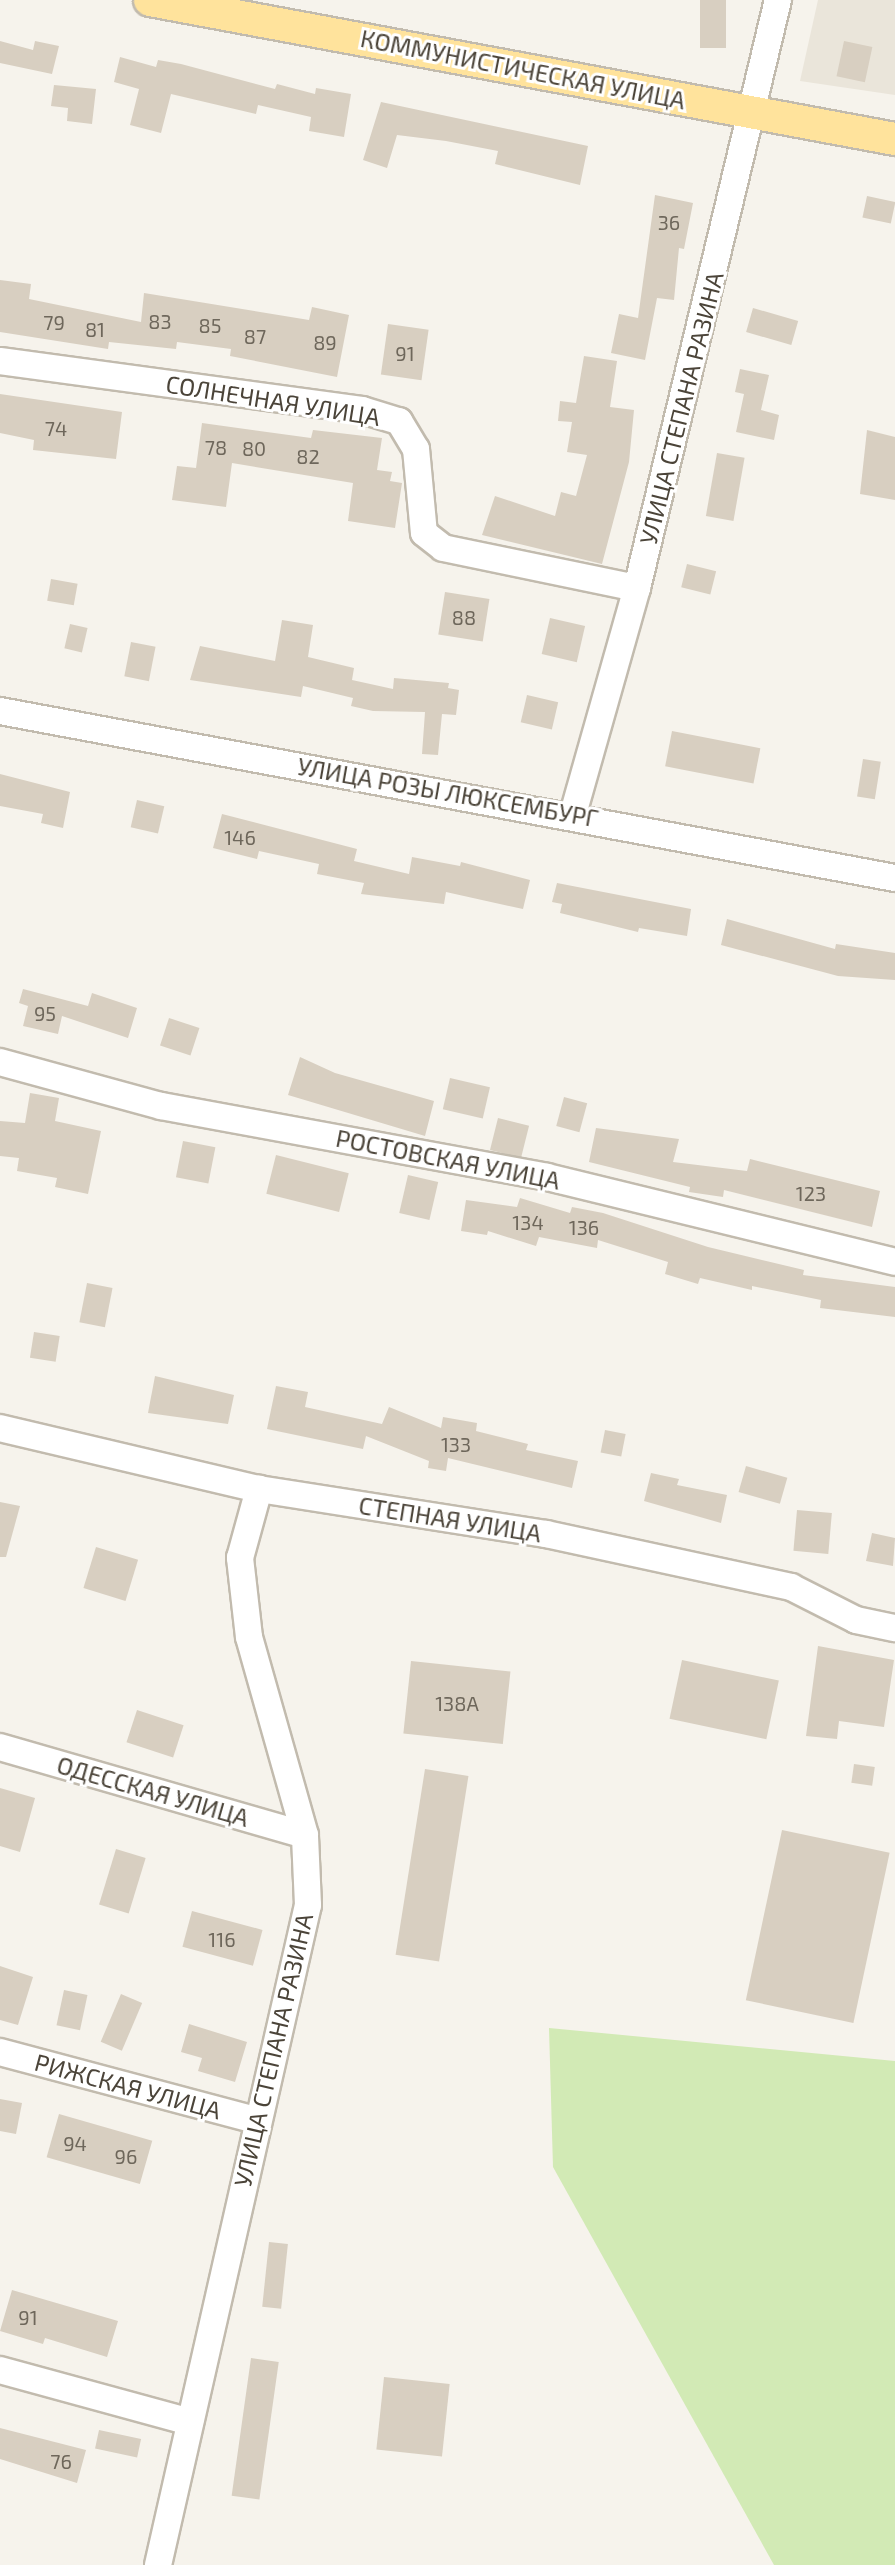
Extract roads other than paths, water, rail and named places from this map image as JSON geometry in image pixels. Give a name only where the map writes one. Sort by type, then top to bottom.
[{"type":"main road","name":"КОММУНИСТИЧЕСКАЯ УЛИЦА","points":[[150,0],[895,139]]},
{"type":"street","name":"УЛИЦА СТЕПАНА РАЗИНА","points":[[573,814],[637,588],[754,112],[778,0]]},
{"type":"street","name":"СОЛНЕЧНАЯ УЛИЦА","points":[[0,361],[362,410],[399,421],[416,449],[424,533],[443,548],[637,588]]},
{"type":"street","name":"УЛИЦА РОЗЫ ЛЮКСЕМБУРГ","points":[[0,711],[573,814],[895,878]]},
{"type":"street","name":"РОСТОВСКАЯ УЛИЦА","points":[[0,1062],[161,1106],[547,1177],[895,1262]]},
{"type":"street","name":"СТЕПНАЯ УЛИЦА","points":[[0,1428],[259,1489],[546,1534],[776,1584],[856,1620],[895,1628]]},
{"type":"street","name":"УЛИЦА СТЕПАНА РАЗИНА","points":[[158,2565],[255,2120],[308,1905],[305,1835],[249,1637],[240,1558],[259,1489]]},
{"type":"street","name":"ОДЕССКАЯ УЛИЦА","points":[[0,1747],[305,1835]]},
{"type":"street","name":"РИЖСКАЯ УЛИЦА","points":[[0,2052],[255,2120]]},
{"type":"street","points":[[0,2370],[190,2422]]}]
